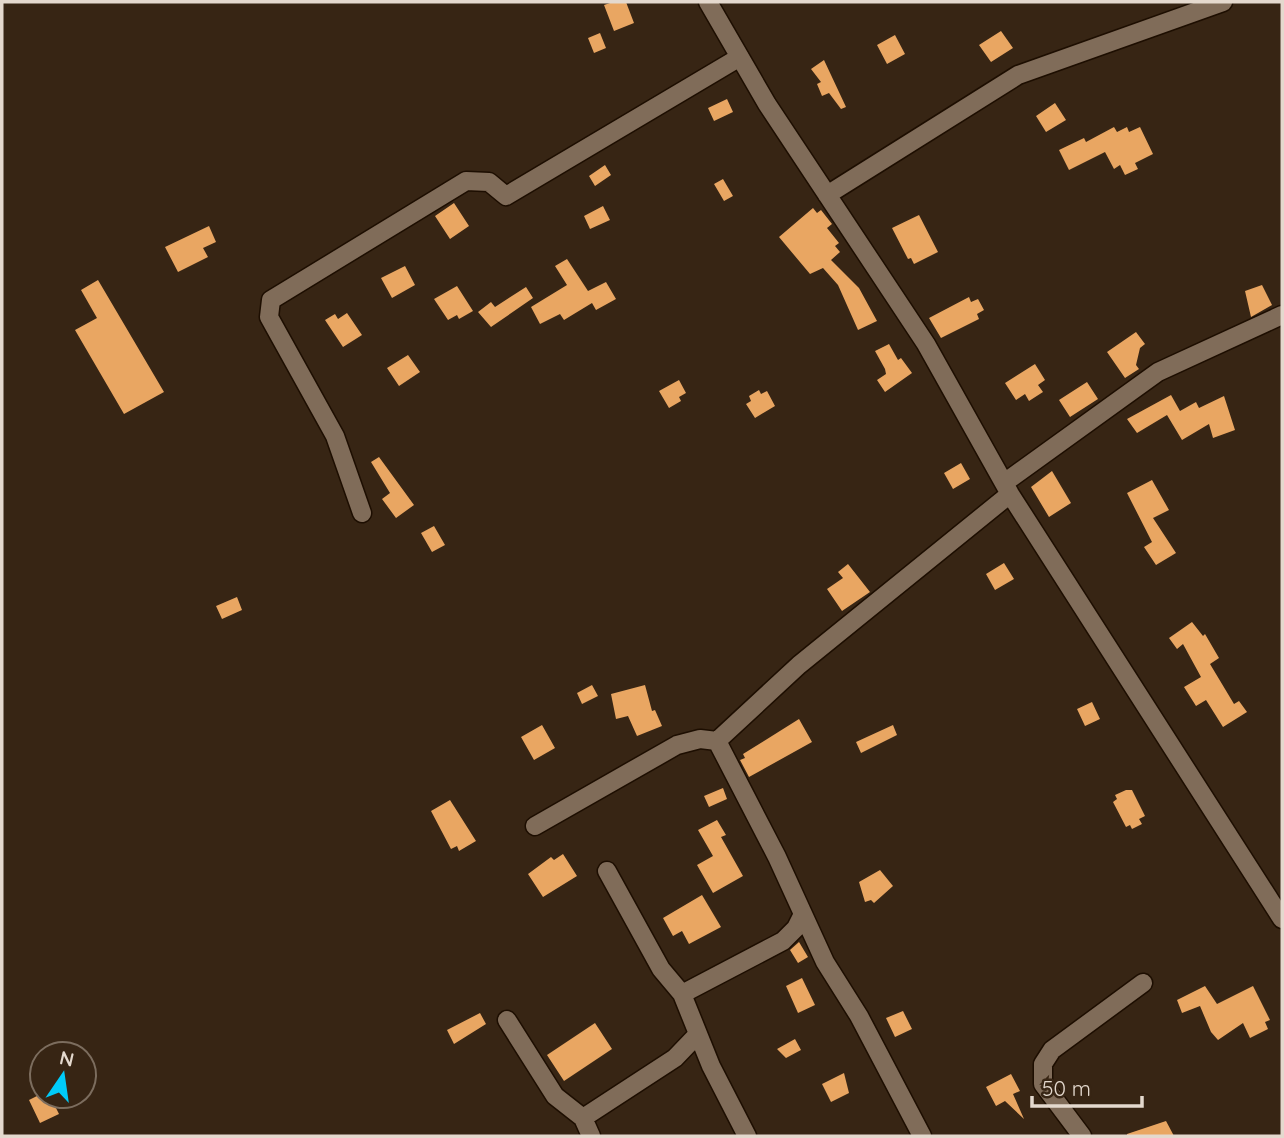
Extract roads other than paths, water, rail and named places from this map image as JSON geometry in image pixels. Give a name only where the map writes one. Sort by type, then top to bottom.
[{"type":"street","points":[[708,2],[767,104],[926,344],[1007,489],[1282,919]]},
{"type":"street","points":[[827,195],[1018,75],[1223,2]]},
{"type":"street","points":[[362,513],[335,436],[269,317],[271,300],[466,181],[489,182],[506,196],[740,57]]},
{"type":"street","points":[[535,826],[677,745],[700,739],[717,741],[799,665],[1007,489],[1158,372],[1282,316]]},
{"type":"street","points":[[717,741],[825,962],[859,1016],[922,1136]]},
{"type":"street","points":[[607,871],[661,969],[682,995],[747,1136]]},
{"type":"street","points":[[682,995],[783,941],[796,928],[803,914]]},
{"type":"street","points":[[1082,1136],[1043,1084],[1043,1064],[1052,1050],[1143,983]]},
{"type":"street","points":[[507,1020],[555,1096],[583,1118],[591,1136]]},
{"type":"street","points":[[583,1118],[675,1058],[698,1034]]}]
